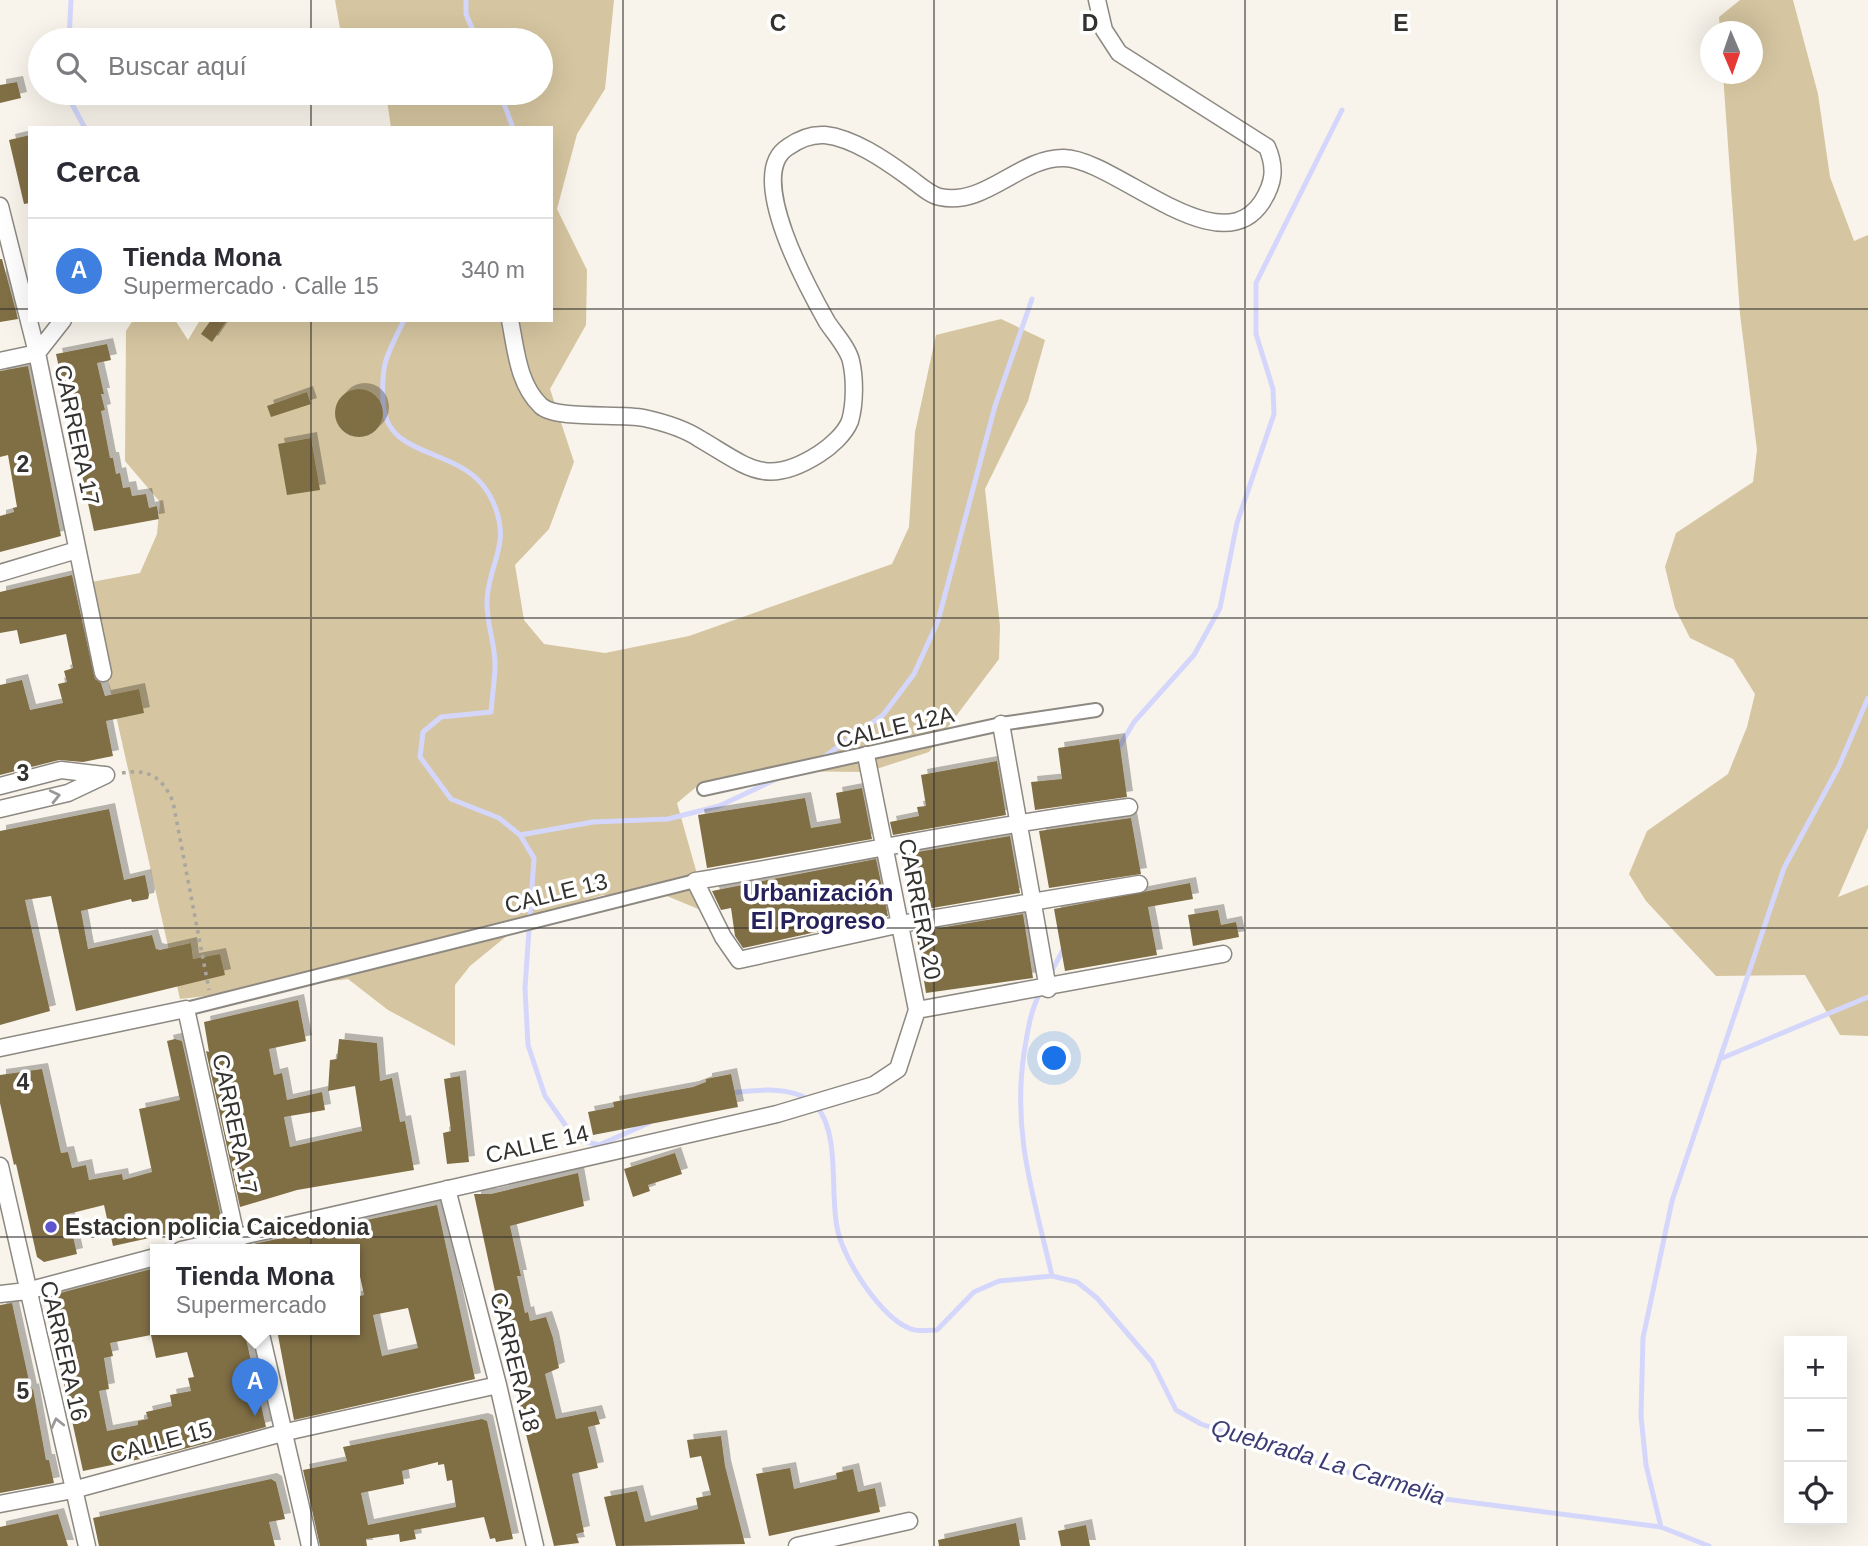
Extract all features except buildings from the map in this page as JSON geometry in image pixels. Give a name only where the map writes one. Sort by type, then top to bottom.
[{"type":"street","points":[[510,322],[520,370],[527,389],[543,408],[557,415],[613,414],[647,419],[697,436],[731,459],[765,473],[795,469],[831,446],[850,423],[853,397],[851,359],[826,320],[789,247],[773,192],[774,170],[782,150],[802,137],[825,135],[847,142],[890,163],[938,197],[966,198],[1033,166],[1064,158],[1092,165],[1174,211],[1201,220],[1236,221],[1258,208],[1271,188],[1274,164],[1267,147],[1119,53],[1104,30],[1097,0]]},
{"type":"street","name":"CARRERA 17","points":[[0,206],[28,317]]},
{"type":"street","name":"CARRERA 17","points":[[29,322],[103,673]]},
{"type":"street","points":[[0,361],[37,353],[61,322]]},
{"type":"street","points":[[0,573],[77,550]]},
{"type":"street","name":"CALLE 12A","points":[[704,789],[1001,724],[1096,710]]},
{"type":"street","points":[[1001,724],[1048,989]]},
{"type":"street","name":"CARRERA 20","points":[[866,755],[916,1010],[898,1069]]},
{"type":"street","points":[[0,786],[61,770],[106,775]]},
{"type":"street","points":[[0,809],[68,793],[106,775]]},
{"type":"street","name":"CALLE 13","points":[[0,1048],[186,1009],[695,881],[886,849],[1018,822],[1129,807]]},
{"type":"street","points":[[695,881],[723,937],[739,960],[901,924],[1139,884]]},
{"type":"street","points":[[916,1010],[1048,989],[1223,954]]},
{"type":"street","name":"CARRERA 17","points":[[186,1009],[238,1242]]},
{"type":"street","name":"CALLE 14","points":[[238,1242],[447,1189],[777,1114],[874,1085],[898,1069]]},
{"type":"street","name":"CARRERA 16","points":[[0,1166],[87,1546]]},
{"type":"street","name":"CARRERA 18","points":[[447,1189],[498,1385],[535,1546]]},
{"type":"street","points":[[0,1294],[27,1291],[150,1257]]},
{"type":"street","points":[[261,1335],[286,1432],[310,1546]]},
{"type":"street","name":"CALLE 15","points":[[0,1504],[73,1490],[286,1432],[498,1385]]},
{"type":"street","points":[[797,1546],[909,1521]]},
{"type":"path","points":[[106,775],[137,770],[165,783],[173,802],[211,1002]]},
{"type":"shaded area","points":[[335,0],[614,0],[605,89],[577,134],[557,209],[587,270],[586,325],[550,389],[574,462],[549,529],[515,565],[524,620],[544,644],[605,653],[689,636],[892,564],[909,527],[915,432],[936,335],[1001,319],[1045,340],[1028,401],[985,489],[1000,626],[999,659],[929,752],[867,772],[777,771],[701,783],[677,803],[708,913],[662,894],[603,895],[552,910],[514,930],[470,966],[455,985],[455,1046],[388,1010],[348,979],[180,999],[86,583],[140,573],[157,534],[160,502],[125,461],[126,331],[132,322],[176,322],[188,340],[199,322],[553,322],[553,126],[391,126],[388,105],[553,105],[553,28],[340,28]]},
{"type":"shaded area","points":[[1740,0],[1793,0],[1818,94],[1830,177],[1854,241],[1868,235],[1868,828],[1838,897],[1868,885],[1868,1036],[1840,1035],[1805,975],[1716,976],[1646,901],[1629,874],[1647,831],[1728,774],[1747,727],[1755,694],[1733,659],[1690,638],[1675,608],[1665,567],[1676,533],[1753,482],[1757,450],[1740,314],[1724,84],[1763,84],[1763,21],[1719,21],[1719,17]]},
{"type":"waterway","points":[[70,28],[71,0]]},
{"type":"waterway","name":"Quebrada La Carmelia","points":[[466,0],[466,14],[472,28]]},
{"type":"waterway","points":[[73,105],[84,126]]},
{"type":"waterway","name":"Quebrada La Carmelia","points":[[504,105],[512,126]]},
{"type":"waterway","points":[[1118,749],[1134,722],[1194,655],[1220,608],[1237,523],[1274,414],[1273,389],[1256,334],[1256,283],[1342,110]]},
{"type":"waterway","points":[[821,759],[883,715],[914,674],[938,621],[995,406],[1032,299]]},
{"type":"waterway","name":"Quebrada La Carmelia","points":[[403,322],[384,367],[383,401],[387,421],[398,435],[412,445],[466,470],[481,483],[493,502],[500,530],[500,542],[487,600],[495,664],[491,712],[441,717],[423,732],[420,757],[451,799],[499,818],[520,835],[534,858],[525,988],[528,1045],[545,1096],[575,1139],[599,1145],[649,1123]]},
{"type":"waterway","points":[[1661,1527],[1646,1465],[1641,1416],[1643,1338],[1672,1201],[1784,868],[1839,766],[1868,698]]},
{"type":"waterway","points":[[520,835],[593,822],[668,819],[719,806],[783,776]]},
{"type":"waterway","points":[[1049,976],[1064,948]]},
{"type":"waterway","points":[[1041,991],[1028,1029],[1021,1083],[1021,1111],[1027,1166],[1052,1276]]},
{"type":"waterway","points":[[1720,1059],[1868,997]]},
{"type":"waterway","name":"Quebrada La Carmelia","points":[[730,1093],[776,1090],[799,1095],[817,1107],[829,1132],[832,1148],[835,1213],[840,1240],[855,1270],[876,1300],[899,1323],[911,1329],[937,1330],[974,1292],[999,1281],[1052,1276],[1077,1282],[1097,1298],[1152,1362],[1176,1410],[1201,1424],[1333,1468],[1445,1499],[1661,1527],[1709,1546]]},
{"type":"place","name":"Estacion policia Caicedonia","points":[[51,1227]]},
{"type":"place","name":"Tienda Mona","points":[[255,1416]]},
{"type":"district","name":"Urbanización El Progreso","points":[[818,907]]}]
